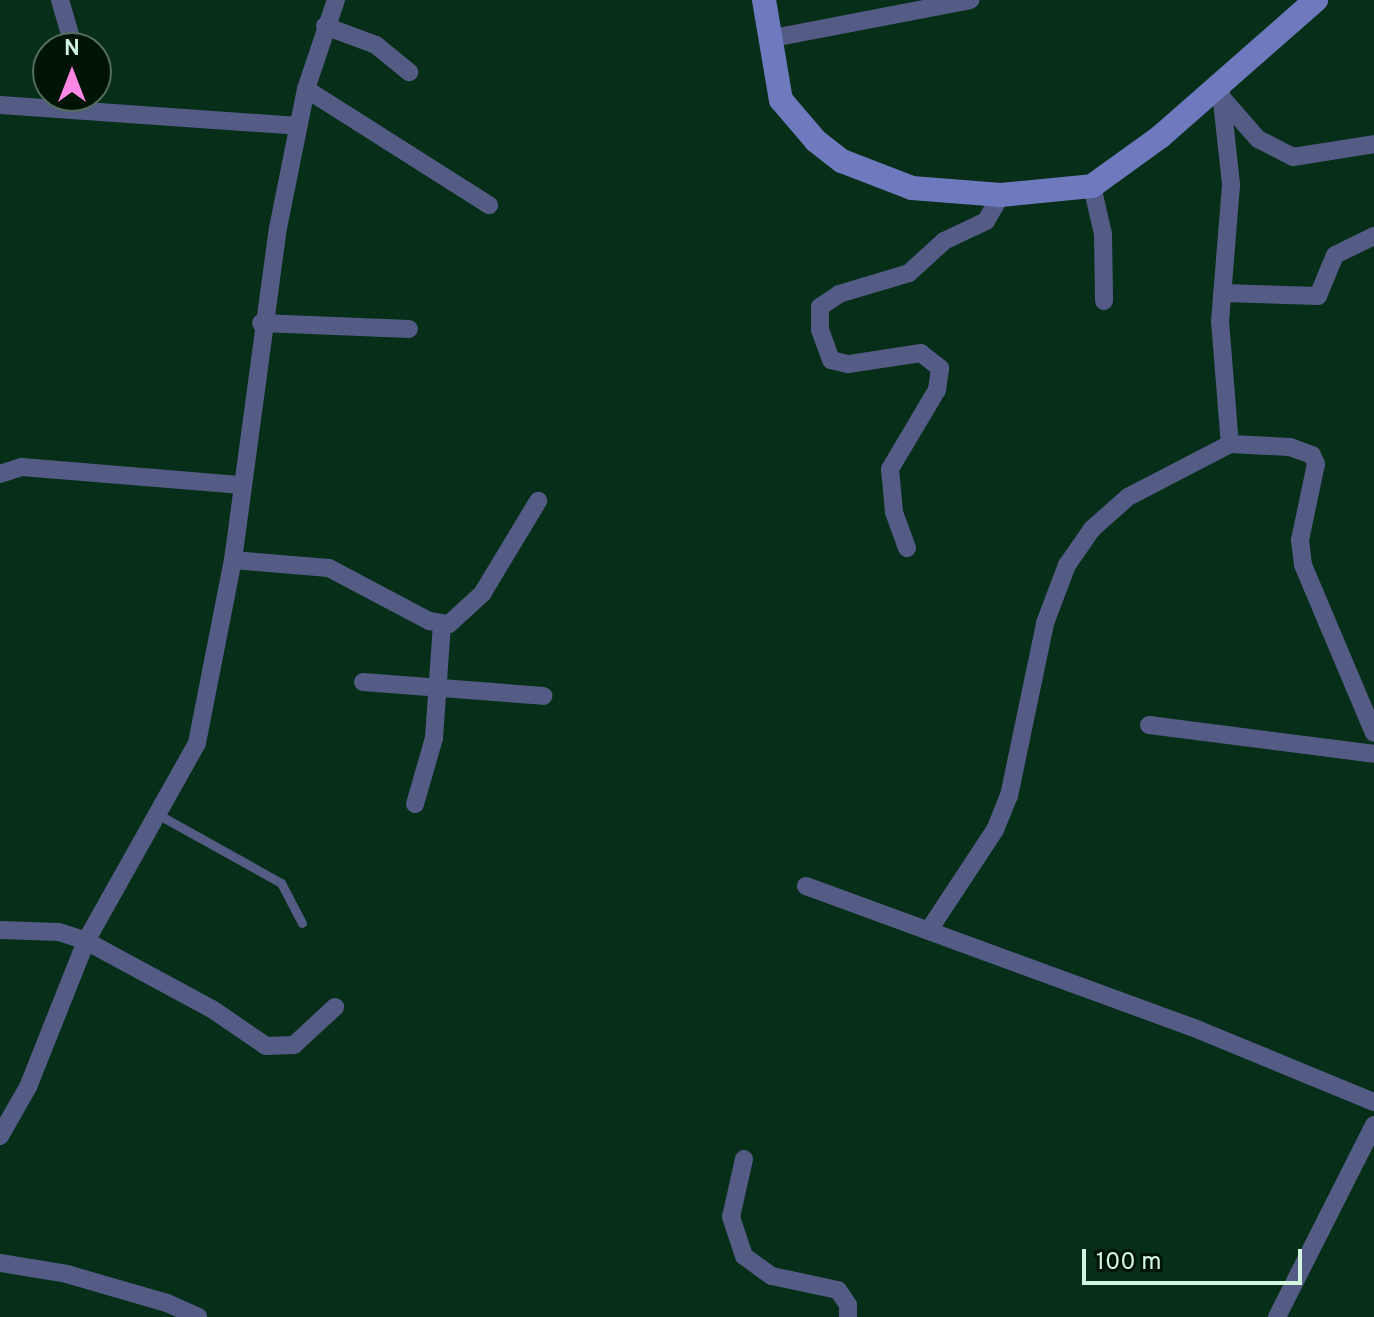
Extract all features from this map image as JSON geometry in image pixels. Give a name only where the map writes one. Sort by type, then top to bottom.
[{"type":"street","points":[[60,0],[69,32]]},
{"type":"street","points":[[0,1136],[28,1087],[86,941],[197,743],[233,560],[261,323],[306,89],[336,0]]},
{"type":"street","points":[[970,0],[766,19],[773,72],[792,117],[842,161],[912,188],[1001,195],[1092,186],[1221,90],[1316,0]]},
{"type":"street","points":[[325,26],[376,45],[409,72]]},
{"type":"street","points":[[306,89],[489,205]]},
{"type":"street","points":[[1221,90],[1258,139],[1293,157],[1374,144]]},
{"type":"street","points":[[1221,90],[1231,185],[1222,293],[1230,444]]},
{"type":"street","points":[[0,105],[32,105]]},
{"type":"street","points":[[112,108],[298,126]]},
{"type":"street","points":[[1092,186],[1104,246],[1104,301]]},
{"type":"street","points":[[907,548],[894,512],[890,469],[937,390],[940,368],[921,353],[848,364],[831,360],[820,330],[820,307],[839,294],[909,273],[944,241],[986,221],[1001,195]]},
{"type":"street","points":[[1222,293],[1318,296],[1335,255],[1374,236]]},
{"type":"street","points":[[261,323],[409,329]]},
{"type":"street","points":[[929,930],[995,830],[1009,796],[1045,623],[1067,565],[1092,529],[1128,497],[1230,444],[1290,447],[1312,455],[1316,464],[1300,540],[1303,565],[1374,733]]},
{"type":"street","points":[[0,474],[22,467],[242,485]]},
{"type":"street","points":[[233,560],[329,568],[442,625],[456,621],[482,594],[538,501]]},
{"type":"street","points":[[415,804],[432,749],[442,625]]},
{"type":"street","points":[[363,682],[543,696]]},
{"type":"street","points":[[1149,725],[1374,754]]},
{"type":"street","points":[[806,886],[1254,1051],[1374,1102]]},
{"type":"street","points":[[0,930],[59,932],[86,941],[212,1009],[266,1046],[294,1045],[335,1007]]},
{"type":"street","points":[[1277,1317],[1374,1125]]},
{"type":"street","points":[[744,1159],[731,1217],[744,1256],[772,1276],[838,1290],[848,1305],[848,1317]]},
{"type":"street","points":[[0,1263],[67,1274],[191,1315]]},
{"type":"lane","points":[[159,815],[281,883],[302,923]]}]
